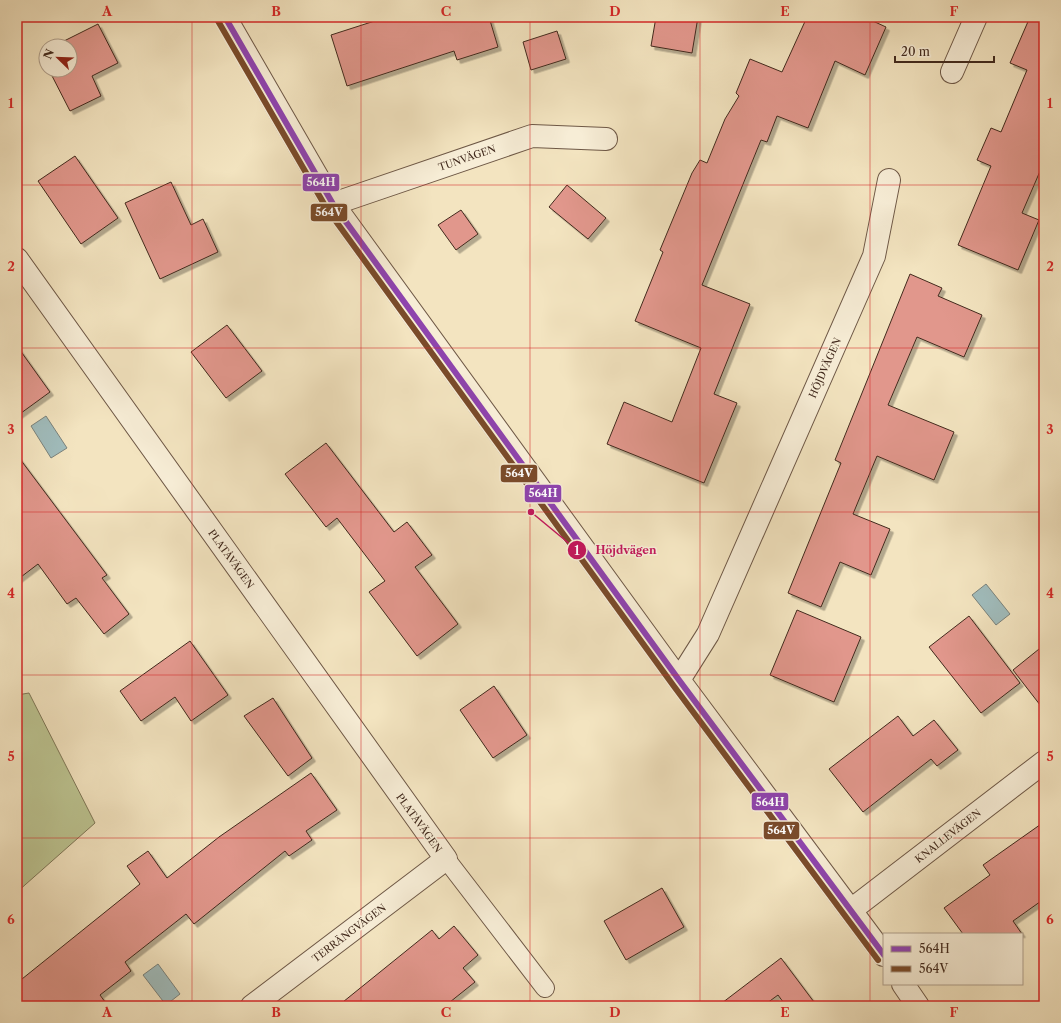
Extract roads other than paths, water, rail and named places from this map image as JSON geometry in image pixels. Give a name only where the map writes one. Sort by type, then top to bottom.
[{"type":"street","points":[[225,17],[333,204],[679,680],[883,954]]},
{"type":"street","points":[[952,72],[976,17]]},
{"type":"street","name":"TUNVÄGEN","points":[[333,204],[532,136],[606,139]]},
{"type":"street","name":"HÖJDVÄGEN","points":[[679,680],[708,634],[874,256],[889,180]]},
{"type":"street","name":"PLATÅVÄGEN","points":[[17,259],[446,859]]},
{"type":"street","name":"KNALLEVÄGEN","points":[[851,910],[1044,762]]},
{"type":"street","name":"TERRÄNGVÄGEN","points":[[252,1006],[446,859]]},
{"type":"street","points":[[904,985],[918,1006]]},
{"type":"lane","points":[[446,859],[545,988]]},
{"type":"water","points":[[46,416],[67,448],[51,458],[31,426]]},
{"type":"water","points":[[986,584],[1010,614],[996,625],[972,595]]},
{"type":"water","points":[[158,964],[180,994],[166,1005],[143,975]]},
{"type":"place","name":"Höjdvägen","points":[[531,512]]}]
